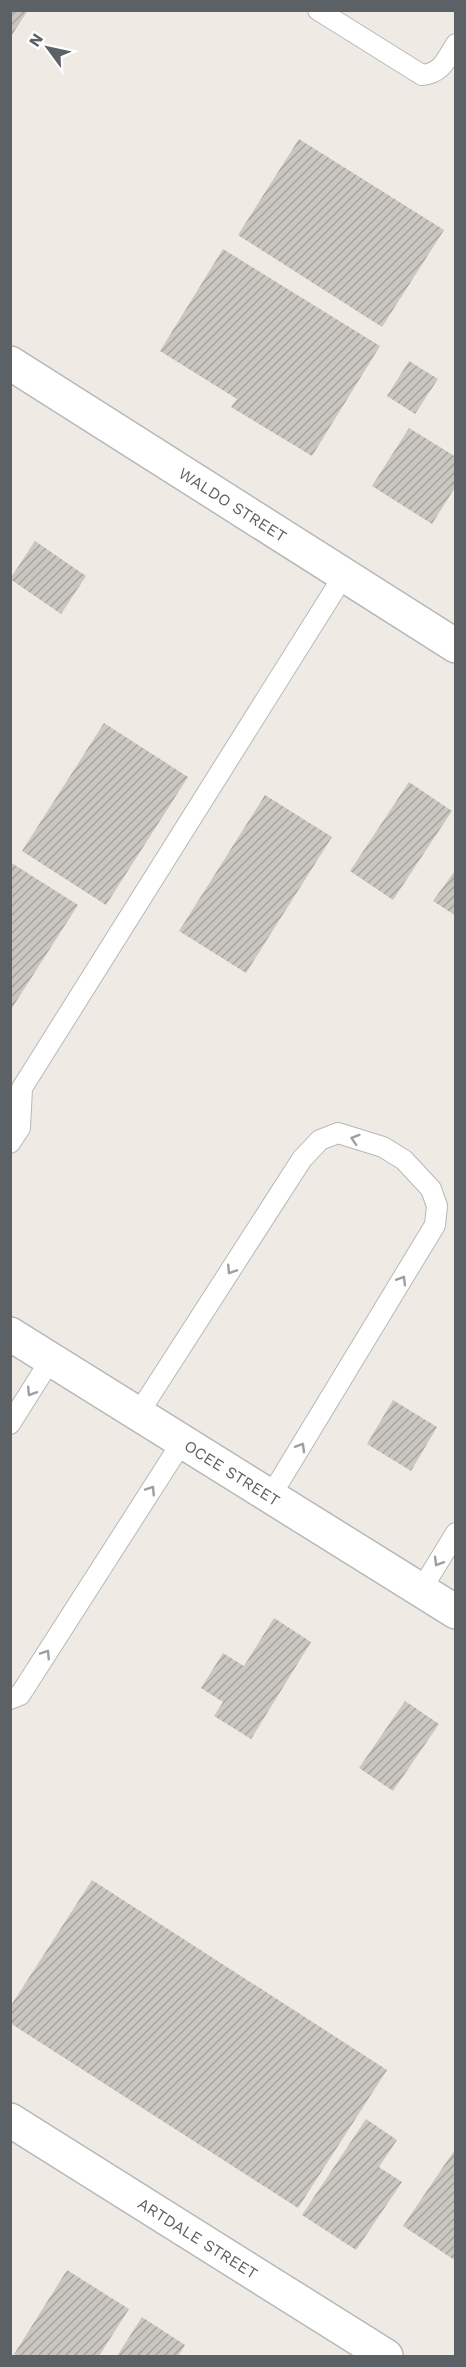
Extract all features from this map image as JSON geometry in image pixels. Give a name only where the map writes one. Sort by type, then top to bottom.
[{"type":"street","name":"WALDO STREET","points":[[10,363],[456,646]]},
{"type":"street","name":"OCEE STREET","points":[[10,1334],[456,1612]]},
{"type":"street","name":"ARTDALE STREET","points":[[10,2121],[386,2356]]},
{"type":"lane","points":[[318,10],[422,75],[434,74],[456,44]]},
{"type":"lane","points":[[10,1143],[20,1128],[22,1088],[344,575]]},
{"type":"lane","points":[[138,1414],[302,1159],[320,1140],[338,1133],[383,1147],[404,1160],[431,1189],[437,1206],[435,1225],[270,1497]]},
{"type":"lane","points":[[10,1424],[51,1359]]},
{"type":"lane","points":[[10,1699],[20,1695],[182,1442]]},
{"type":"lane","points":[[421,1590],[456,1533]]},
{"type":"building","points":[[10,10],[28,10],[10,38]]},
{"type":"building","points":[[299,139],[444,230],[382,327],[238,235]]},
{"type":"building","points":[[223,249],[380,346],[312,456],[231,407],[237,399],[160,351]]},
{"type":"building","points":[[409,361],[438,379],[415,414],[387,396]]},
{"type":"building","points":[[409,428],[456,457],[456,486],[432,524],[372,486]]},
{"type":"building","points":[[35,541],[86,576],[61,614],[10,579]]},
{"type":"building","points":[[104,723],[188,777],[106,905],[22,851]]},
{"type":"building","points":[[409,782],[452,811],[393,900],[350,871]]},
{"type":"building","points":[[265,795],[332,837],[246,973],[179,931]]},
{"type":"building","points":[[10,862],[78,905],[10,1011]]},
{"type":"building","points":[[456,869],[456,916],[433,901]]},
{"type":"building","points":[[393,1400],[437,1427],[411,1471],[367,1444]]},
{"type":"building","points":[[274,1618],[311,1642],[251,1739],[214,1716],[223,1702],[201,1688],[223,1653],[244,1666]]},
{"type":"building","points":[[405,1701],[439,1724],[393,1791],[359,1768]]},
{"type":"building","points":[[92,1880],[387,2070],[298,2208],[10,2023],[10,2007]]},
{"type":"building","points":[[366,2119],[397,2140],[379,2167],[402,2182],[356,2250],[302,2215]]},
{"type":"building","points":[[456,2148],[456,2261],[403,2226]]},
{"type":"building","points":[[67,2270],[129,2309],[99,2356],[13,2356]]},
{"type":"building","points":[[142,2317],[185,2345],[178,2356],[117,2356]]}]
